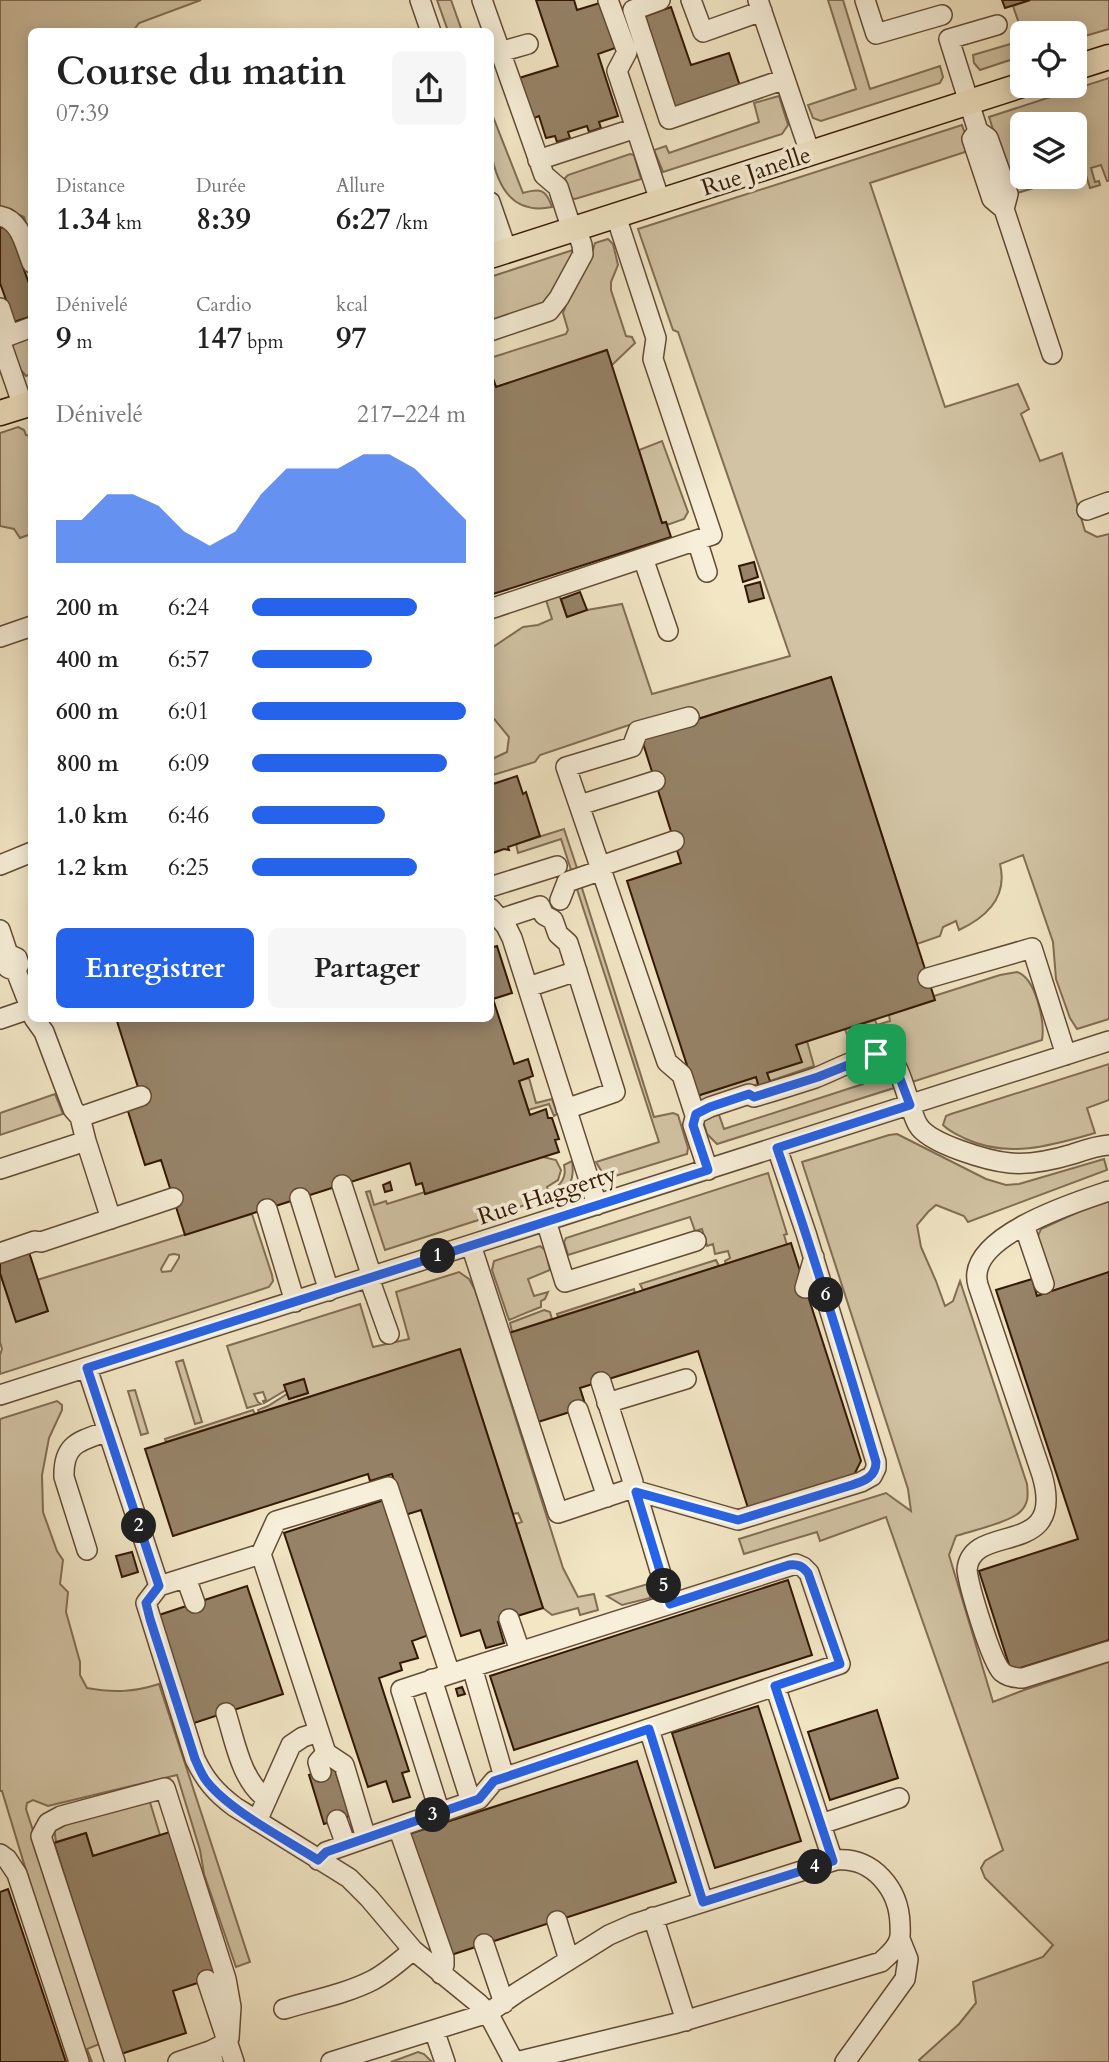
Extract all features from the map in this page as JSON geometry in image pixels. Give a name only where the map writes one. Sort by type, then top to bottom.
[{"type":"main road","points":[[1087,64],[1109,57]]},
{"type":"main road","name":"Rue Janelle","points":[[498,253],[1010,89]]},
{"type":"street","points":[[420,0],[430,28]]},
{"type":"street","points":[[482,0],[492,28]]},
{"type":"street","points":[[608,0],[627,52],[617,71],[660,201]]},
{"type":"street","points":[[660,0],[633,10],[669,119],[785,79]]},
{"type":"street","points":[[691,0],[704,32],[760,6],[810,153]]},
{"type":"street","points":[[865,0],[876,34],[940,7],[978,131],[972,139],[992,199],[1004,209],[1052,354]]},
{"type":"street","points":[[949,39],[997,25]]},
{"type":"street","points":[[494,35],[544,176],[558,187],[582,245],[583,254],[554,307],[544,314],[494,330]]},
{"type":"street","points":[[500,52],[528,44]]},
{"type":"street","points":[[538,160],[636,128]]},
{"type":"street","points":[[0,216],[11,219],[18,228],[28,253]]},
{"type":"street","points":[[494,609],[573,588],[643,558],[712,535],[653,359],[656,338],[616,216]]},
{"type":"street","points":[[494,228],[498,253]]},
{"type":"street","points":[[0,309],[3,338],[18,407]]},
{"type":"street","points":[[3,338],[28,329]]},
{"type":"street","points":[[1087,510],[1109,502]]},
{"type":"street","points":[[697,540],[707,572]]},
{"type":"street","points":[[643,558],[668,631]]},
{"type":"street","points":[[0,637],[28,627]]},
{"type":"street","points":[[689,717],[638,731],[632,747],[566,767],[667,1062],[682,1076],[695,1115],[693,1125],[708,1170]]},
{"type":"street","points":[[580,805],[655,781]]},
{"type":"street","points":[[597,1205],[512,938],[496,919],[568,897],[567,882],[674,841]]},
{"type":"street","points":[[0,865],[28,854]]},
{"type":"street","points":[[494,886],[557,866]]},
{"type":"street","points":[[540,906],[544,915],[553,920],[558,934],[568,943],[615,1092],[566,1109]]},
{"type":"street","points":[[0,930],[22,976],[28,998]]},
{"type":"street","points":[[928,978],[1032,948],[1066,1055]]},
{"type":"street","points":[[528,987],[577,971]]},
{"type":"street","points":[[0,1019],[28,1013]]},
{"type":"street","points":[[38,1022],[73,1109],[80,1116],[111,1219]]},
{"type":"street","name":"Rue Haggerty","points":[[0,1395],[1109,1041]]},
{"type":"street","points":[[695,1115],[749,1094],[754,1097],[818,1077],[856,1061],[886,1054],[893,1061],[916,1123],[923,1132],[962,1152],[1000,1162],[1030,1163],[1109,1145]]},
{"type":"street","points":[[80,1116],[141,1096]]},
{"type":"street","points":[[0,1169],[86,1141]]},
{"type":"street","points":[[777,1148],[814,1257],[813,1313]]},
{"type":"street","points":[[342,1185],[389,1334]]},
{"type":"street","points":[[1109,1191],[1042,1215],[1024,1225],[991,1250],[981,1260],[975,1274],[1042,1475],[1046,1500],[1042,1516],[1033,1529],[986,1545],[973,1552],[967,1563],[967,1576],[994,1658],[1002,1672],[1008,1676],[1023,1678],[1109,1651]]},
{"type":"street","points":[[7,1253],[173,1198]]},
{"type":"street","points":[[300,1198],[329,1291]]},
{"type":"street","points":[[267,1209],[295,1302]]},
{"type":"street","points":[[546,1222],[565,1282],[696,1241]]},
{"type":"street","points":[[1024,1225],[1044,1284]]},
{"type":"street","points":[[471,1245],[558,1513],[633,1490],[738,1520],[852,1485],[872,1476],[876,1462],[813,1284]]},
{"type":"street","points":[[87,1368],[159,1586]]},
{"type":"street","points":[[607,1403],[686,1379]]},
{"type":"street","points":[[601,1382],[670,1604]]},
{"type":"street","points":[[578,1410],[607,1497]]},
{"type":"street","points":[[87,1550],[64,1476],[64,1464],[67,1453],[74,1445],[108,1431]]},
{"type":"street","points":[[366,1838],[344,1765],[323,1762],[319,1732],[261,1554],[276,1521],[388,1486],[441,1677],[471,1802]]},
{"type":"street","points":[[261,1554],[159,1586],[146,1603],[195,1759],[204,1778],[218,1794],[257,1821],[349,1878],[413,1950],[478,2003],[496,2008]]},
{"type":"street","points":[[318,1860],[326,1852],[440,1813],[479,1799],[494,1781],[504,1777],[840,1664],[808,1573],[796,1564],[789,1565],[401,1690],[440,1813]]},
{"type":"street","points":[[186,1578],[195,1603]]},
{"type":"street","points":[[509,1619],[520,1651]]},
{"type":"street","points":[[472,1667],[504,1777]]},
{"type":"street","points":[[775,1686],[833,1861]]},
{"type":"street","points":[[226,1713],[250,1783],[267,1799]]},
{"type":"street","points":[[649,1729],[703,1902]]},
{"type":"street","points":[[257,1821],[291,1745],[303,1737],[319,1732]]},
{"type":"street","points":[[115,2062],[41,1836],[48,1823],[61,1816],[165,1788],[226,1979],[231,2007],[230,2033],[217,2051],[178,2062]]},
{"type":"street","points":[[821,1824],[899,1798]]},
{"type":"street","points":[[337,1820],[346,1845]]},
{"type":"street","points":[[398,1827],[444,1958],[441,1974]]},
{"type":"street","points":[[0,1854],[17,1874],[79,2062]]},
{"type":"street","points":[[331,2062],[368,2056],[496,2008],[609,1935],[653,1917],[833,1861],[850,1859],[877,1873],[893,1893],[899,1910],[900,1939],[908,1959],[905,1979],[845,2062]]},
{"type":"street","points":[[653,1917],[686,2021]]},
{"type":"street","points":[[557,1921],[569,1960]]},
{"type":"street","points":[[484,1944],[496,2008],[515,2062],[686,2021],[881,1962],[894,1950],[900,1939]]},
{"type":"street","points":[[284,2009],[371,1981],[413,1950]]},
{"type":"street","points":[[207,1980],[217,2051],[234,2062]]},
{"type":"street","points":[[434,2030],[445,2062]]},
{"type":"shaded area","points":[[0,0],[201,0],[139,23],[135,28],[28,28],[28,230],[24,217],[11,211],[0,210]]},
{"type":"shaded area","points":[[437,0],[451,0],[461,28],[447,28]]},
{"type":"shaded area","points":[[828,0],[843,0],[870,89],[940,66],[943,77],[940,83],[821,121],[813,118],[808,105],[856,89]]},
{"type":"shaded area","points":[[1030,0],[1109,0],[1109,29],[1087,35],[1087,21],[1018,21],[1013,6]]},
{"type":"shaded area","points":[[1010,44],[1010,60],[980,70],[974,63],[973,55]]},
{"type":"shaded area","points":[[1109,78],[1109,181],[1101,165],[1091,168],[1095,182],[1099,181],[1100,185],[1090,188],[1087,178],[1087,112],[1010,112],[1010,182],[989,117],[1047,98],[1087,98],[1087,85]]},
{"type":"shaded area","points":[[779,96],[788,125],[782,134],[663,172],[654,150],[666,146],[669,153],[759,122],[754,103]]},
{"type":"shaded area","points":[[494,119],[523,193],[542,191],[552,207],[527,207],[517,203],[503,188],[494,166]]},
{"type":"shaded area","points":[[962,125],[989,205],[968,151],[870,183],[945,407],[1018,384],[1029,409],[1021,414],[1040,461],[1062,453],[1085,531],[1097,537],[1109,534],[1109,1019],[1077,1029],[1070,1018],[1056,979],[1053,942],[1023,855],[1000,864],[1002,876],[998,896],[978,919],[959,930],[956,921],[943,927],[940,936],[917,944],[831,677],[701,718],[689,712],[638,722],[540,755],[535,762],[494,775],[494,758],[507,752],[509,737],[494,719],[494,646],[523,627],[552,619],[546,600],[559,595],[567,617],[587,610],[622,604],[652,694],[790,656],[678,332],[673,330],[638,229]]},
{"type":"shaded area","points":[[630,154],[634,155],[641,179],[571,198],[565,178],[568,175]]},
{"type":"shaded area","points":[[1012,189],[1030,189],[1014,194]]},
{"type":"shaded area","points":[[608,239],[613,244],[618,265],[611,282],[611,290],[626,336],[632,337],[635,343],[612,365],[606,350],[496,387],[494,357],[566,334],[568,330],[563,313],[590,259],[595,243]]},
{"type":"shaded area","points":[[573,250],[569,265],[560,281],[538,307],[494,321],[494,276]]},
{"type":"shaded area","points":[[28,335],[26,376],[19,368],[12,347],[16,340]]},
{"type":"shaded area","points":[[18,427],[28,435],[28,535],[20,538],[14,529],[0,526],[0,433]]},
{"type":"shaded area","points":[[662,441],[688,512],[684,519],[667,525],[666,522],[662,523],[639,450]]},
{"type":"shaded area","points":[[564,829],[578,871],[572,873],[561,839],[518,853],[516,844]]},
{"type":"shaded area","points":[[581,885],[654,1117],[673,1113],[678,1115],[688,1148],[687,1154],[612,1177],[602,1172],[596,1162],[659,1142],[576,886]]},
{"type":"shaded area","points":[[1017,972],[1024,976],[1034,991],[1042,1023],[1042,1040],[909,1083],[901,1060],[854,1054],[845,1029],[875,1020],[877,1025],[890,1021],[889,1015],[934,1000],[934,996]]},
{"type":"shaded area","points":[[807,1041],[814,1066],[770,1081],[767,1073],[801,1062],[796,1045]]},
{"type":"shaded area","points":[[878,1063],[887,1068],[894,1088],[717,1144],[707,1134],[703,1121],[718,1112],[724,1129],[863,1084],[860,1069]]},
{"type":"shaded area","points":[[1109,1064],[1109,1100],[1087,1108],[1095,1133],[1063,1142],[1015,1149],[982,1145],[957,1135],[943,1125],[946,1116],[951,1114]]},
{"type":"shaded area","points":[[756,1077],[758,1084],[699,1103],[697,1096]]},
{"type":"shaded area","points":[[529,1078],[536,1103],[552,1099],[557,1114],[554,1116],[549,1104],[528,1110],[519,1081]]},
{"type":"shaded area","points":[[55,1094],[63,1114],[0,1135],[0,1113]]},
{"type":"shaded area","points":[[897,1134],[986,1179],[1006,1185],[1019,1184],[1104,1159],[1107,1170],[968,1222],[964,1216],[936,1205],[917,1225],[921,1247],[945,1306],[953,1301],[960,1281],[1027,1484],[1027,1502],[1021,1511],[1000,1522],[956,1536],[949,1555],[993,1702],[1109,1662],[1109,2062],[919,2060],[959,2024],[976,2003],[973,1982],[1043,1957],[1053,1945],[985,1878],[981,1868],[985,1861],[1003,1850],[886,1517],[820,1541],[817,1532],[744,1554],[739,1539],[886,1493],[911,1511],[908,1489],[802,1162]]},
{"type":"shaded area","points":[[543,1157],[556,1160],[561,1170],[558,1180],[547,1187],[550,1197],[385,1250],[366,1192],[370,1191],[374,1205],[386,1201],[387,1204]]},
{"type":"shaded area","points":[[572,1161],[571,1180],[567,1188],[559,1194],[557,1187],[564,1177],[564,1165]]},
{"type":"shaded area","points":[[768,1173],[787,1234],[784,1235],[787,1245],[726,1264],[725,1261],[730,1258],[728,1251],[715,1254],[713,1244],[707,1246],[702,1229],[695,1231],[690,1217],[568,1255],[564,1242],[566,1238]]},
{"type":"shaded area","points":[[1109,1198],[1109,1272],[1053,1291],[1037,1238],[1041,1229]]},
{"type":"shaded area","points":[[252,1214],[273,1281],[269,1287],[0,1374],[0,1273],[16,1321],[47,1311],[37,1280]],"holes":[[[169,1255],[179,1255],[171,1271],[162,1272]]]},
{"type":"shaded area","points":[[540,1246],[545,1250],[550,1270],[528,1279],[534,1296],[548,1292],[541,1301],[541,1307],[509,1320],[492,1270],[494,1261]]},
{"type":"shaded area","points":[[716,1260],[719,1266],[643,1290],[640,1284]]},
{"type":"shaded area","points":[[459,1272],[469,1279],[475,1290],[563,1568],[578,1597],[594,1594],[598,1610],[580,1615],[578,1608],[552,1615],[543,1608],[516,1524],[522,1522],[518,1513],[513,1514],[460,1349],[259,1413],[258,1410],[287,1394],[289,1399],[308,1393],[303,1379],[285,1385],[286,1390],[264,1403],[266,1400],[263,1392],[254,1394],[261,1404],[247,1408],[227,1346],[360,1304],[373,1347],[409,1339],[396,1292]]},
{"type":"shaded area","points":[[634,1289],[635,1293],[558,1317],[557,1314]]},
{"type":"shaded area","points":[[544,1310],[550,1312],[552,1319],[512,1332],[510,1323]]},
{"type":"shaded area","points":[[183,1360],[202,1422],[195,1424],[176,1362]]},
{"type":"shaded area","points":[[135,1390],[148,1433],[141,1435],[128,1391]]},
{"type":"shaded area","points":[[57,1401],[62,1405],[62,1410],[49,1438],[42,1475],[43,1512],[63,1560],[60,1584],[68,1592],[66,1612],[80,1662],[80,1675],[87,1688],[97,1690],[132,1690],[159,1684],[250,1962],[236,1967],[204,1874],[200,1850],[177,1775],[48,1806],[33,1800],[27,1803],[26,1809],[102,2043],[87,2049],[92,2062],[85,2062],[77,2039],[0,1791],[0,1419]]},
{"type":"shaded area","points":[[253,1410],[255,1414],[166,1442],[165,1439]]},
{"type":"shaded area","points":[[651,1583],[650,1598],[622,1605],[607,1596]]},
{"type":"shaded area","points":[[149,1799],[160,1835],[93,1856],[86,1833],[56,1842],[54,1828],[59,1824]]},
{"type":"shaded area","points":[[418,2052],[432,2062],[391,2062]]},
{"type":"building","points":[[536,0],[574,0],[577,10],[603,2],[618,47],[598,54],[618,116],[599,122],[601,128],[589,132],[587,126],[568,132],[570,138],[557,142],[555,136],[546,138],[539,116],[532,119],[519,78],[558,66]]},
{"type":"building","points":[[1002,0],[1030,0],[1005,8]]},
{"type":"building","points":[[671,7],[691,65],[729,53],[740,86],[671,109],[640,18]]},
{"type":"building","points":[[8,225],[28,281],[28,317],[14,322],[0,283],[0,228]]},
{"type":"building","points":[[607,350],[662,523],[666,522],[671,537],[494,594],[494,381],[496,387]]},
{"type":"building","points":[[754,562],[758,577],[743,582],[739,566]]},
{"type":"building","points":[[760,582],[764,598],[749,602],[745,586]]},
{"type":"building","points":[[580,592],[587,610],[567,617],[561,599]]},
{"type":"building","points":[[831,677],[935,1000],[796,1045],[802,1062],[767,1073],[771,1084],[759,1087],[756,1077],[697,1096],[627,881],[681,863],[641,737]]},
{"type":"building","points":[[517,776],[523,794],[526,792],[540,836],[508,847],[509,850],[494,853],[494,784]]},
{"type":"building","points":[[497,946],[512,993],[494,999],[494,947]]},
{"type":"building","points":[[494,1002],[514,1064],[528,1059],[533,1076],[519,1081],[530,1115],[546,1109],[559,1139],[555,1140],[559,1152],[425,1194],[422,1183],[416,1185],[410,1163],[185,1235],[161,1160],[145,1165],[126,1105],[142,1100],[117,1022],[494,1022]]},
{"type":"building","points":[[390,1182],[392,1190],[385,1192],[383,1185]]},
{"type":"building","points":[[791,1243],[861,1461],[854,1475],[748,1508],[698,1351],[580,1388],[586,1407],[538,1422],[509,1333]]},
{"type":"building","points":[[28,1249],[48,1311],[16,1322],[0,1273],[0,1258]]},
{"type":"building","points":[[1109,1272],[1109,1640],[1011,1671],[979,1571],[1078,1539],[996,1290],[1032,1279],[1037,1296]]},
{"type":"building","points":[[460,1349],[543,1608],[498,1622],[504,1643],[486,1648],[480,1630],[461,1636],[421,1510],[405,1515],[392,1474],[370,1481],[368,1474],[173,1536],[145,1449]]},
{"type":"building","points":[[304,1379],[308,1393],[289,1399],[284,1385]]},
{"type":"building","points":[[384,1500],[429,1635],[412,1641],[418,1658],[400,1663],[402,1670],[379,1678],[409,1771],[402,1773],[410,1797],[393,1802],[386,1781],[368,1787],[284,1533]]},
{"type":"building","points":[[132,1552],[138,1572],[122,1577],[116,1556]]},
{"type":"building","points":[[788,1580],[812,1655],[514,1750],[490,1676]]},
{"type":"building","points":[[247,1586],[283,1694],[191,1724],[156,1616]]},
{"type":"building","points":[[462,1687],[465,1694],[458,1696],[456,1689]]},
{"type":"building","points":[[758,1706],[801,1841],[715,1868],[672,1733]]},
{"type":"building","points":[[877,1710],[898,1778],[830,1800],[808,1732]]},
{"type":"building","points":[[637,1761],[676,1882],[448,1956],[409,1834]]},
{"type":"building","points":[[334,1767],[350,1816],[324,1824],[309,1775]]},
{"type":"building","points":[[173,1831],[219,1976],[173,1991],[186,2033],[121,2054],[54,1843],[86,1833],[93,1856]]},
{"type":"building","points":[[8,1889],[66,2062],[0,2062],[0,1892]]},
{"type":"route","points":[[876,1054],[886,1054],[893,1061],[910,1105],[777,1148],[849,1372],[876,1462],[875,1472],[868,1479],[852,1485],[738,1520],[636,1492],[670,1604],[789,1565],[796,1564],[808,1573],[840,1664],[775,1686],[833,1861],[703,1902],[649,1729],[494,1781],[479,1799],[326,1852],[318,1860],[218,1794],[204,1778],[195,1759],[150,1619],[146,1603],[159,1586],[87,1368],[708,1170],[693,1125],[696,1114],[749,1094],[754,1097],[818,1077],[876,1054]]}]
